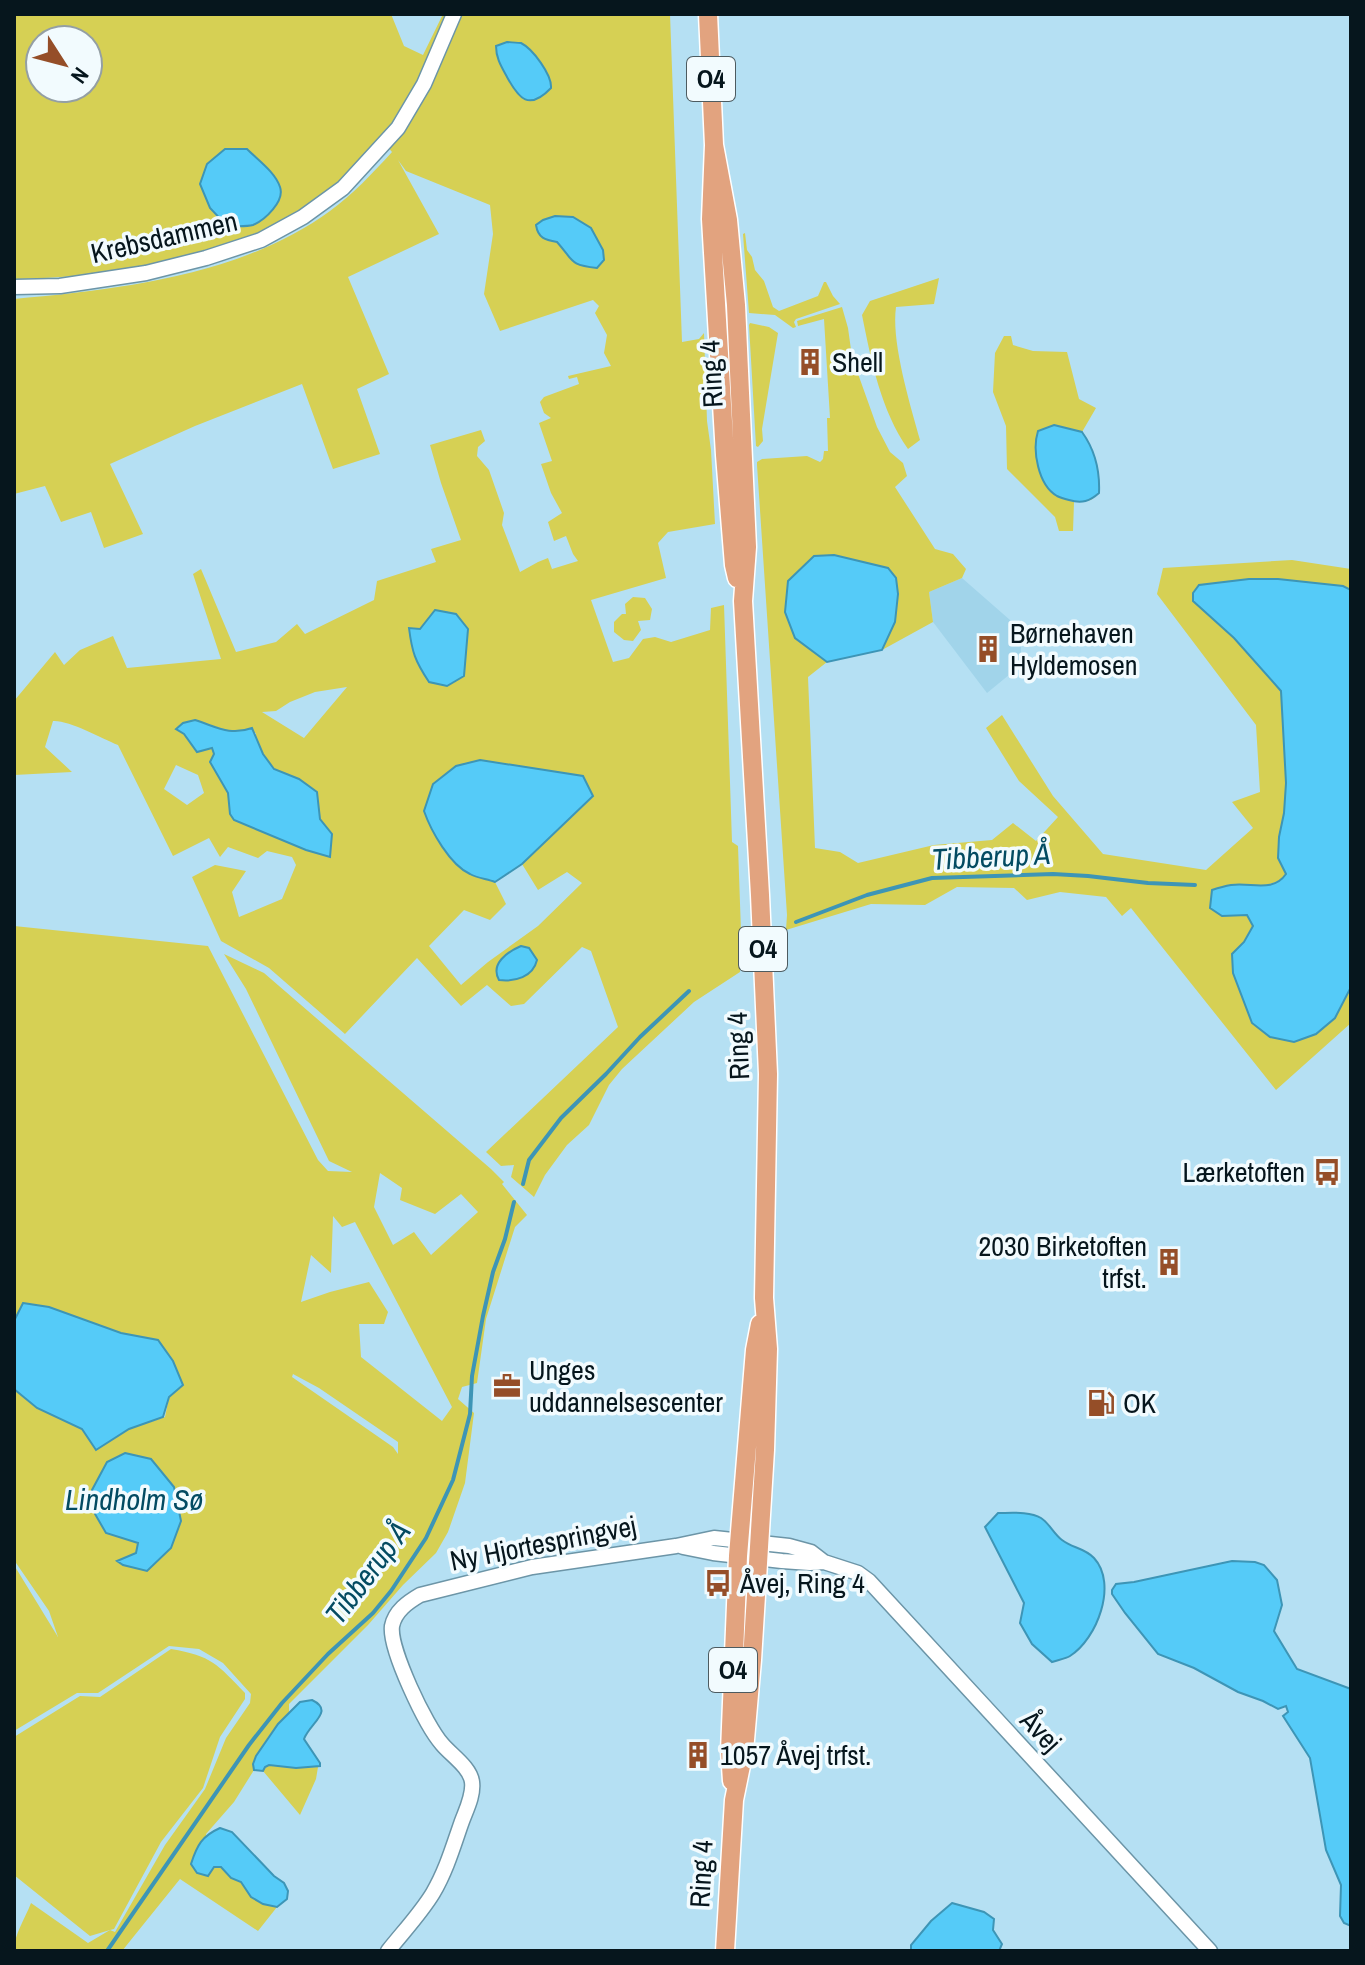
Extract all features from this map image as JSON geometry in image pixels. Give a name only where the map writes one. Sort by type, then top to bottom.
[{"type":"main road","name":"Ring 4","points":[[708,14],[714,145],[728,220],[736,305],[747,547],[743,601],[768,1074],[764,1298],[768,1349],[759,1550],[744,1751],[734,1800]]},
{"type":"main road","name":"Ring 4","points":[[725,1951],[734,1800],[730,1751],[738,1548],[755,1350],[764,1298]]},
{"type":"street","name":"Krebsdammen","points":[[14,287],[60,286],[146,273],[261,240],[303,217],[343,188],[398,128],[424,84],[454,14]]},
{"type":"street","name":"Ny Hjortespringvej","points":[[388,1951],[427,1902],[444,1873],[469,1800],[472,1781],[429,1728],[416,1703],[393,1641],[392,1626],[406,1603],[420,1595],[532,1567],[714,1538],[738,1548],[759,1550]]},
{"type":"street","name":"Åvej","points":[[759,1550],[810,1563],[824,1562],[858,1573],[876,1588],[1210,1951]]},
{"type":"shaded area","points":[[14,14],[391,14],[404,46],[423,55],[443,14],[670,14],[682,342],[699,339],[704,333],[715,524],[668,532],[658,543],[666,578],[591,600],[613,662],[629,658],[643,639],[655,637],[671,642],[710,630],[711,608],[724,605],[732,842],[738,846],[740,972],[694,1002],[622,1069],[609,1085],[589,1125],[567,1145],[545,1175],[534,1197],[511,1177],[514,1165],[501,1166],[486,1152],[618,1027],[591,951],[582,947],[524,1004],[511,1006],[487,985],[461,1006],[417,958],[345,1034],[269,968],[221,941],[192,877],[215,865],[246,871],[232,892],[239,917],[282,899],[296,865],[292,857],[267,851],[258,858],[228,847],[220,857],[209,838],[173,856],[118,745],[68,723],[53,721],[45,747],[72,772],[14,775],[14,701],[55,652],[64,665],[80,650],[113,636],[127,668],[221,659],[193,574],[201,569],[236,652],[276,642],[297,624],[305,634],[374,600],[377,581],[436,562],[431,549],[461,540],[430,445],[481,430],[485,441],[478,447],[477,456],[489,470],[504,513],[502,525],[520,572],[548,558],[552,569],[578,561],[566,536],[554,541],[548,522],[562,513],[541,464],[552,461],[539,423],[551,418],[544,413],[540,402],[544,397],[579,384],[577,377],[569,379],[568,376],[611,366],[604,353],[607,335],[595,313],[599,306],[593,300],[500,331],[484,294],[493,234],[490,205],[406,171],[398,160],[439,234],[348,277],[389,374],[357,389],[380,454],[333,469],[302,384],[110,464],[143,534],[104,548],[91,512],[61,522],[45,486],[14,494],[14,299],[96,290],[178,276],[258,251],[330,211],[392,152],[381,139],[340,180],[306,208],[229,246],[158,265],[14,279]],"holes":[[[347,687],[304,738],[262,712],[276,711],[315,692]],[[195,720],[229,731],[256,733],[263,754],[274,769],[299,779],[316,792],[320,819],[230,814],[228,793],[220,779],[212,748],[190,743],[184,734]],[[480,760],[583,776],[593,797],[522,864],[538,890],[567,872],[582,883],[538,926],[461,985],[429,946],[464,910],[490,920],[506,904],[495,882],[467,873]],[[176,765],[198,775],[204,793],[187,805],[164,789]]]},
{"type":"shaded area","points":[[745,233],[747,250],[755,270],[764,281],[773,307],[779,311],[818,296],[824,282],[840,304],[796,319],[796,327],[793,328],[775,315],[749,313]]},
{"type":"shaded area","points":[[939,278],[934,304],[896,307],[899,355],[920,440],[908,449],[884,402],[862,315],[870,301]]},
{"type":"shaded area","points":[[842,307],[852,357],[877,427],[890,452],[903,463],[907,476],[895,487],[935,549],[953,554],[966,569],[962,578],[929,592],[933,622],[882,650],[895,622],[795,638],[827,662],[808,677],[815,848],[840,852],[858,863],[934,845],[992,840],[1013,823],[1036,841],[1058,817],[1019,781],[986,728],[1002,715],[1053,796],[1103,854],[1206,870],[1253,828],[1232,802],[1260,792],[1256,725],[1157,594],[1163,568],[1292,560],[1351,569],[1351,590],[1343,586],[1249,579],[1199,585],[1193,600],[1234,638],[1281,691],[1286,783],[1278,858],[1286,874],[1281,880],[1264,886],[1247,915],[1253,925],[1244,942],[1232,954],[1335,1017],[1351,987],[1351,1023],[1276,1090],[1131,908],[1122,916],[1106,897],[1060,892],[1027,900],[1014,888],[957,887],[925,905],[871,904],[786,930],[757,462],[807,456],[820,462],[824,451],[828,451],[827,418],[830,418],[824,319],[798,326],[797,321]]},
{"type":"shaded area","points":[[750,323],[769,327],[778,333],[762,429],[763,441],[758,447],[756,446]]},
{"type":"shaded area","points":[[1004,336],[1011,336],[1013,345],[1033,351],[1067,352],[1079,399],[1096,408],[1082,432],[1096,461],[1099,493],[1091,500],[1074,502],[1073,531],[1059,531],[1055,517],[1007,469],[1006,426],[993,392],[995,353]]},
{"type":"shaded area","points":[[962,578],[1010,620],[1021,620],[1021,665],[987,693],[933,622],[929,592]]},
{"type":"shaded area","points":[[633,597],[645,598],[652,609],[650,620],[638,621],[641,630],[633,641],[624,640],[614,632],[614,622],[626,614],[625,604]]},
{"type":"shaded area","points":[[14,926],[208,946],[318,1160],[328,1171],[352,1172],[329,1161],[246,989],[224,954],[264,973],[491,1169],[527,1215],[515,1227],[486,1319],[477,1383],[462,1387],[458,1399],[474,1413],[465,1483],[448,1532],[436,1553],[289,1704],[289,1712],[263,1745],[254,1770],[234,1802],[206,1834],[214,1866],[221,1867],[231,1878],[241,1881],[251,1897],[277,1907],[258,1931],[180,1879],[122,1951],[14,1951],[31,1903],[88,1943],[110,1930],[115,1932],[165,1845],[205,1789],[226,1738],[250,1703],[251,1694],[223,1663],[199,1649],[169,1646],[98,1693],[77,1693],[14,1731],[14,1565],[58,1637],[49,1611],[14,1560],[14,1389],[37,1408],[82,1429],[96,1450],[129,1429],[165,1417],[169,1397],[158,1340],[121,1333],[49,1307],[14,1321]],"holes":[[[380,1173],[402,1188],[400,1200],[435,1214],[461,1194],[478,1212],[431,1255],[414,1232],[393,1245],[374,1207]],[[333,1216],[342,1227],[355,1222],[452,1407],[442,1421],[361,1357],[359,1324],[384,1324],[388,1312],[369,1282],[301,1302],[311,1255],[331,1273]],[[293,1374],[319,1388],[398,1442],[398,1454],[393,1447],[292,1377]]]},
{"type":"shaded area","points":[[171,1649],[196,1655],[220,1668],[245,1693],[245,1699],[220,1737],[203,1788],[161,1842],[114,1929],[90,1936],[14,1875],[14,1737],[80,1696],[100,1697]]},
{"type":"shaded area","points":[[269,1765],[318,1767],[300,1815],[263,1771]]},
{"type":"water","points":[[507,42],[526,46],[545,70],[551,88],[537,99],[525,99],[511,85],[498,58],[496,46]]},
{"type":"water","points":[[225,149],[247,149],[270,171],[280,187],[277,204],[253,225],[227,226],[210,208],[200,184],[207,164]]},
{"type":"water","points":[[555,216],[573,217],[591,228],[603,250],[604,260],[597,268],[577,263],[557,242],[540,236],[536,225]]},
{"type":"water","points":[[1054,425],[1082,432],[1090,446],[1099,477],[1099,493],[1089,500],[1078,502],[1057,496],[1041,476],[1036,457],[1038,431]]},
{"type":"water","points":[[834,555],[888,568],[896,578],[898,594],[895,622],[882,650],[827,662],[795,638],[785,612],[788,581],[814,556]]},
{"type":"water","points":[[1249,579],[1343,586],[1351,590],[1351,987],[1335,1018],[1316,1034],[1294,1042],[1270,1037],[1252,1023],[1233,973],[1232,954],[1253,926],[1247,915],[1222,916],[1210,908],[1212,890],[1231,885],[1268,885],[1281,880],[1286,874],[1278,858],[1286,783],[1281,691],[1234,638],[1193,601],[1193,593],[1199,585]]},
{"type":"water","points":[[435,610],[456,614],[468,629],[464,676],[447,686],[429,682],[415,656],[410,636],[409,628],[420,629]]},
{"type":"water","points":[[195,720],[230,731],[252,728],[263,754],[274,769],[299,779],[317,792],[320,819],[332,834],[330,857],[234,820],[230,814],[228,793],[210,762],[214,754],[212,748],[197,752],[184,734],[176,729],[183,723]]},
{"type":"water","points":[[480,760],[583,776],[593,796],[522,864],[495,882],[473,875],[455,863],[436,837],[424,811],[433,784],[456,766]]},
{"type":"water","points":[[521,946],[529,948],[537,960],[532,971],[511,980],[499,980],[498,964]]},
{"type":"water","points":[[23,1303],[49,1307],[121,1333],[158,1340],[173,1361],[183,1385],[169,1397],[163,1417],[129,1429],[96,1450],[82,1429],[37,1408],[14,1389],[14,1321]]},
{"type":"water","name":"Lindholm Sø","points":[[125,1453],[151,1459],[174,1487],[181,1521],[171,1548],[147,1571],[117,1561],[136,1553],[138,1543],[106,1533],[95,1514],[92,1490],[107,1462]]},
{"type":"water","points":[[998,1513],[1026,1513],[1041,1518],[1062,1540],[1094,1558],[1101,1569],[1104,1596],[1096,1624],[1080,1648],[1068,1657],[1052,1662],[1032,1644],[1020,1623],[1024,1603],[985,1527]]},
{"type":"water","points":[[1232,1561],[1264,1565],[1277,1580],[1282,1605],[1274,1631],[1297,1669],[1351,1689],[1351,1926],[1344,1923],[1340,1916],[1341,1885],[1326,1850],[1310,1758],[1283,1716],[1288,1712],[1286,1706],[1278,1709],[1158,1654],[1112,1594],[1116,1584]]},
{"type":"water","points":[[312,1700],[319,1704],[321,1713],[304,1739],[320,1766],[296,1768],[269,1765],[263,1771],[254,1770],[256,1756],[278,1724],[300,1702]]},
{"type":"water","points":[[220,1828],[232,1832],[284,1883],[288,1891],[287,1899],[277,1907],[263,1904],[251,1897],[241,1882],[231,1878],[221,1867],[214,1867],[208,1876],[197,1873],[191,1864],[198,1846]]},
{"type":"water","points":[[952,1903],[984,1912],[994,1919],[993,1930],[1002,1944],[999,1951],[911,1951],[911,1945],[931,1921]]},
{"type":"waterway","name":"Tibberup Å","points":[[796,922],[867,895],[932,878],[1053,874],[1195,885]]},
{"type":"waterway","name":"Tibberup Å","points":[[523,1184],[529,1160],[561,1118],[689,991]]},
{"type":"waterway","name":"Tibberup Å","points":[[107,1951],[249,1745],[282,1703],[328,1654],[373,1613],[426,1538],[453,1480],[470,1414],[472,1376],[483,1316],[514,1202]]},
{"type":"place","name":"Shell","points":[[810,362]]},
{"type":"place","name":"Børnehaven Hyldemosen","points":[[988,649]]},
{"type":"place","name":"Lærketoften","points":[[1327,1172]]},
{"type":"place","name":"2030 Birketoften trfst.","points":[[1169,1262]]},
{"type":"place","name":"Unges uddannelsescenter","points":[[507,1386]]},
{"type":"place","name":"OK","points":[[1101,1403]]},
{"type":"place","name":"Åvej, Ring 4","points":[[718,1583]]},
{"type":"place","name":"1057 Åvej trfst.","points":[[698,1755]]}]
